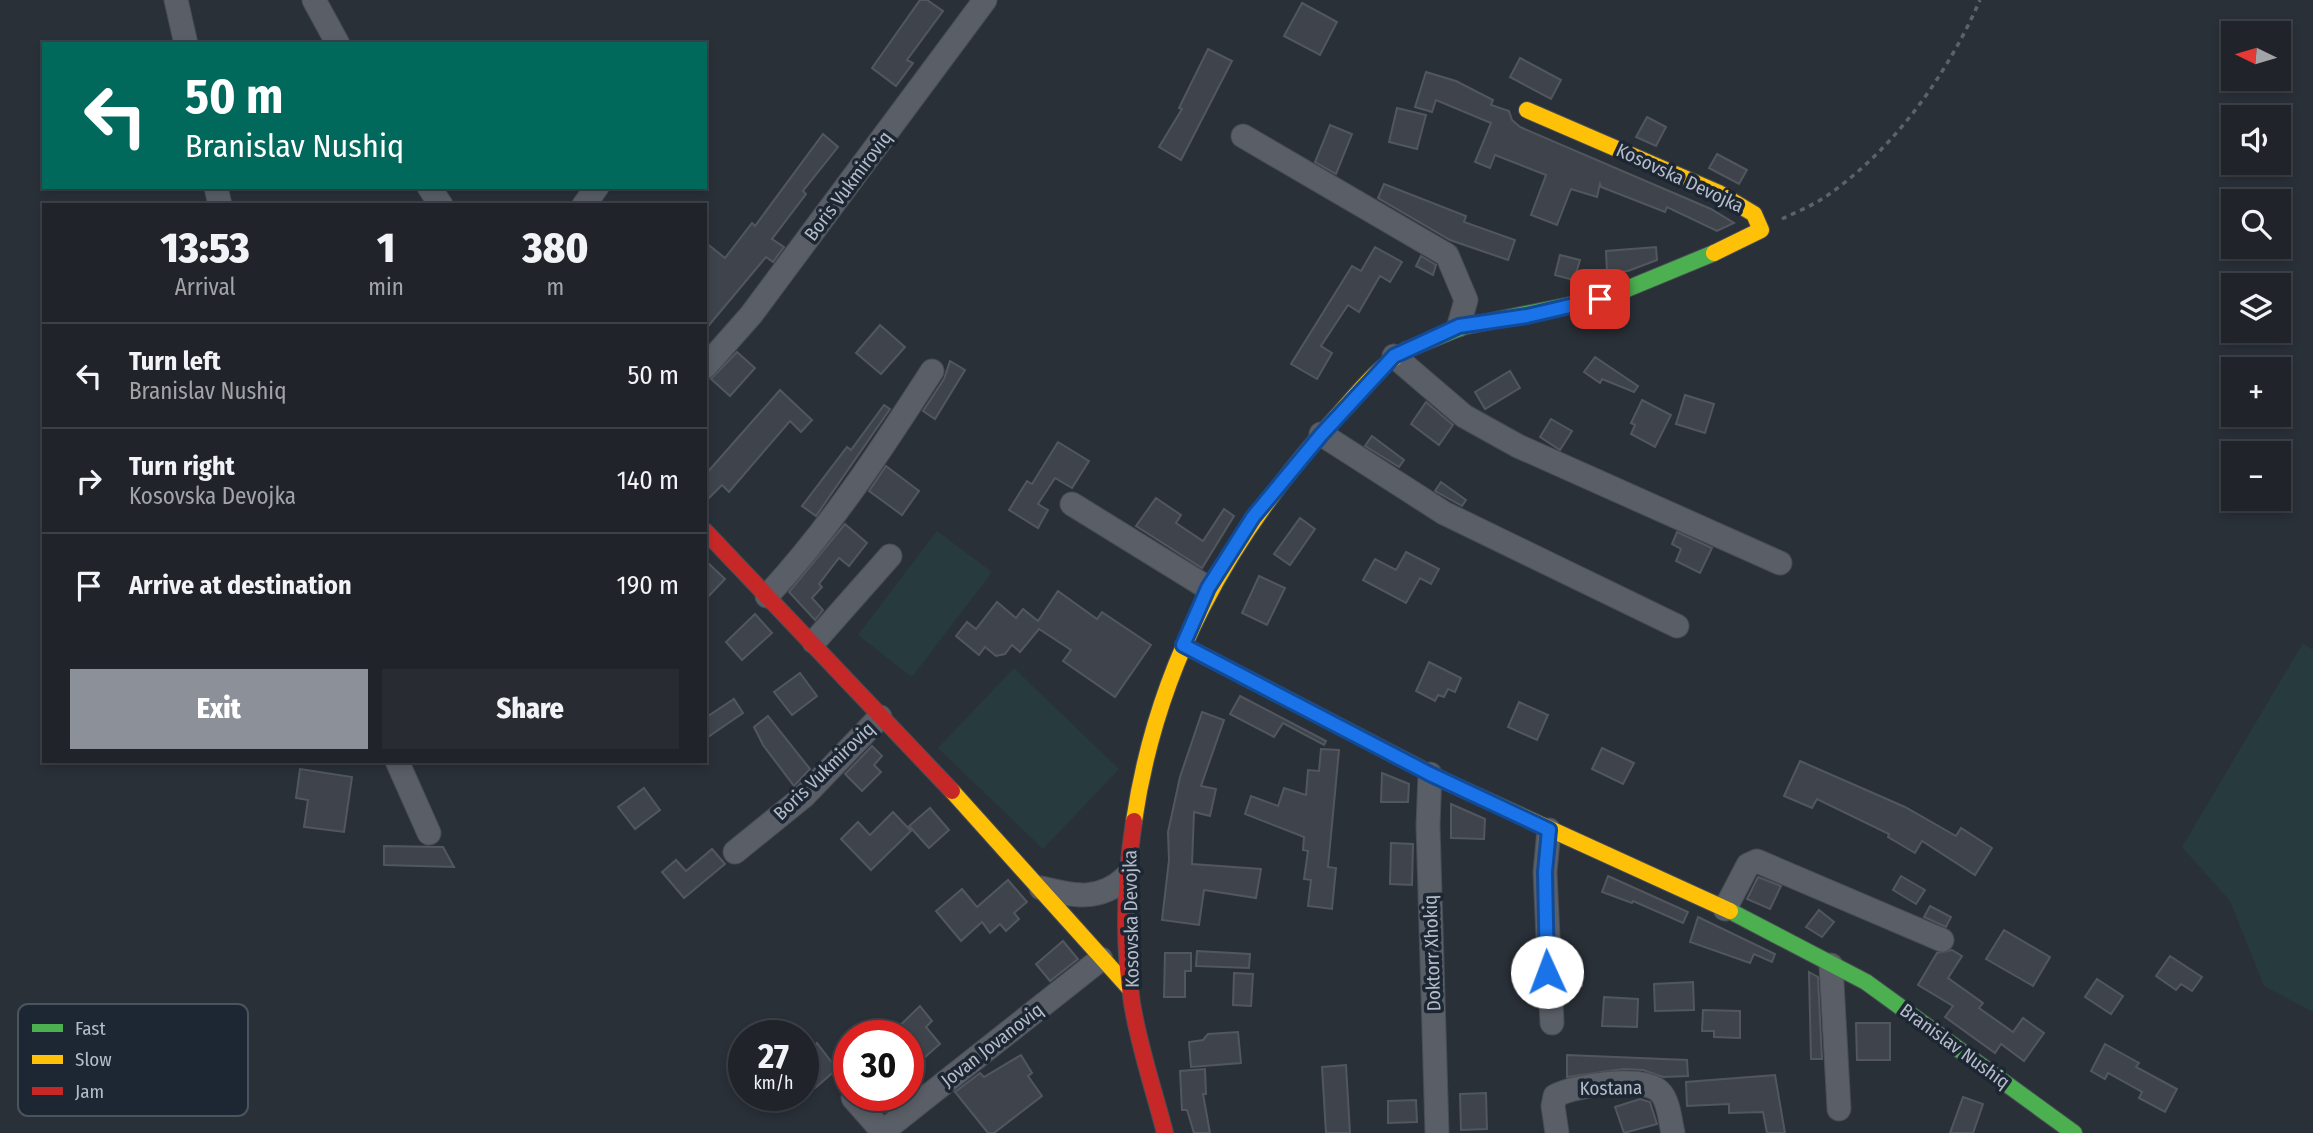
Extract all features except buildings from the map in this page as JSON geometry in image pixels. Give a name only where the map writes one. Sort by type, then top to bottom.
[{"type":"street","points":[[177,0],[186,42]]},
{"type":"street","points":[[314,0],[337,42]]},
{"type":"street","name":"Boris Vukmiroviq","points":[[707,366],[751,316],[985,0]]},
{"type":"street","name":"Kosovska Devojka","points":[[1165,1133],[1130,989],[1126,877],[1139,775],[1152,724],[1208,588],[1253,517],[1321,435],[1394,356],[1459,326],[1582,305],[1669,274],[1761,230],[1754,214],[1718,193],[1527,110]]},
{"type":"street","points":[[1243,136],[1346,199],[1399,224],[1447,255],[1466,300],[1459,326]]},
{"type":"street","points":[[1394,356],[1464,416],[1518,446],[1780,563]]},
{"type":"street","points":[[767,596],[807,553],[846,502],[932,371]]},
{"type":"street","points":[[1321,435],[1444,513],[1677,626]]},
{"type":"street","points":[[1072,504],[1208,588]]},
{"type":"street","points":[[707,533],[814,642],[880,717],[1041,888],[1130,989]]},
{"type":"street","points":[[814,642],[890,556]]},
{"type":"street","name":"Branislav Nushiq","points":[[1183,645],[1430,774],[1725,909],[1866,982],[2074,1133]]},
{"type":"street","name":"Boris Vukmiroviq","points":[[735,852],[804,796],[880,717]]},
{"type":"street","points":[[398,763],[429,833]]},
{"type":"street","name":"Doktorr Xhokiq","points":[[1430,774],[1428,825],[1437,1133]]},
{"type":"street","points":[[1549,830],[1546,897],[1552,1023]]},
{"type":"street","points":[[1725,909],[1748,864],[1758,862],[1942,940]]},
{"type":"street","points":[[1041,888],[1076,897],[1114,889],[1126,877]]},
{"type":"street","name":"Jovan Jovanoviq","points":[[864,1111],[883,1133],[1101,959]]},
{"type":"street","points":[[1832,965],[1839,1109]]},
{"type":"street","name":"Kostana","points":[[1557,1133],[1553,1106],[1555,1096],[1567,1089],[1619,1084],[1644,1084],[1656,1088],[1663,1095],[1673,1133]]},
{"type":"path","points":[[1761,230],[1825,198],[1867,162],[1939,78],[1980,0]]},
{"type":"green space","points":[[937,531],[992,572],[912,677],[858,635]]},
{"type":"green space","points":[[2303,643],[2313,650],[2313,1012],[2264,986],[2230,901],[2182,847]]},
{"type":"green space","points":[[1014,668],[1119,769],[1043,849],[938,748]]},
{"type":"traffic: fast","points":[[1406,350],[1462,327],[1605,298],[1714,253]]},
{"type":"traffic: fast","points":[[1730,911],[1866,982],[2074,1133]]},
{"type":"traffic: slow","points":[[1527,110],[1719,193],[1754,214],[1761,230],[1714,253]]},
{"type":"traffic: slow","points":[[1134,821],[1145,764],[1160,709],[1179,657],[1202,607],[1229,559],[1294,467],[1331,423],[1376,374],[1406,350]]},
{"type":"traffic: slow","points":[[1447,782],[1730,911]]},
{"type":"traffic: slow","points":[[952,791],[1130,989]]},
{"type":"traffic: jam","points":[[707,533],[952,791]]},
{"type":"traffic: jam","points":[[1183,645],[1447,782]]},
{"type":"traffic: jam","points":[[1134,821],[1126,912],[1129,981],[1139,1036],[1165,1133]]},
{"type":"route","points":[[1547,972],[1545,872],[1549,830],[1430,774],[1183,645],[1208,588],[1253,517],[1321,435],[1394,356],[1459,326],[1527,316],[1600,299]]}]
